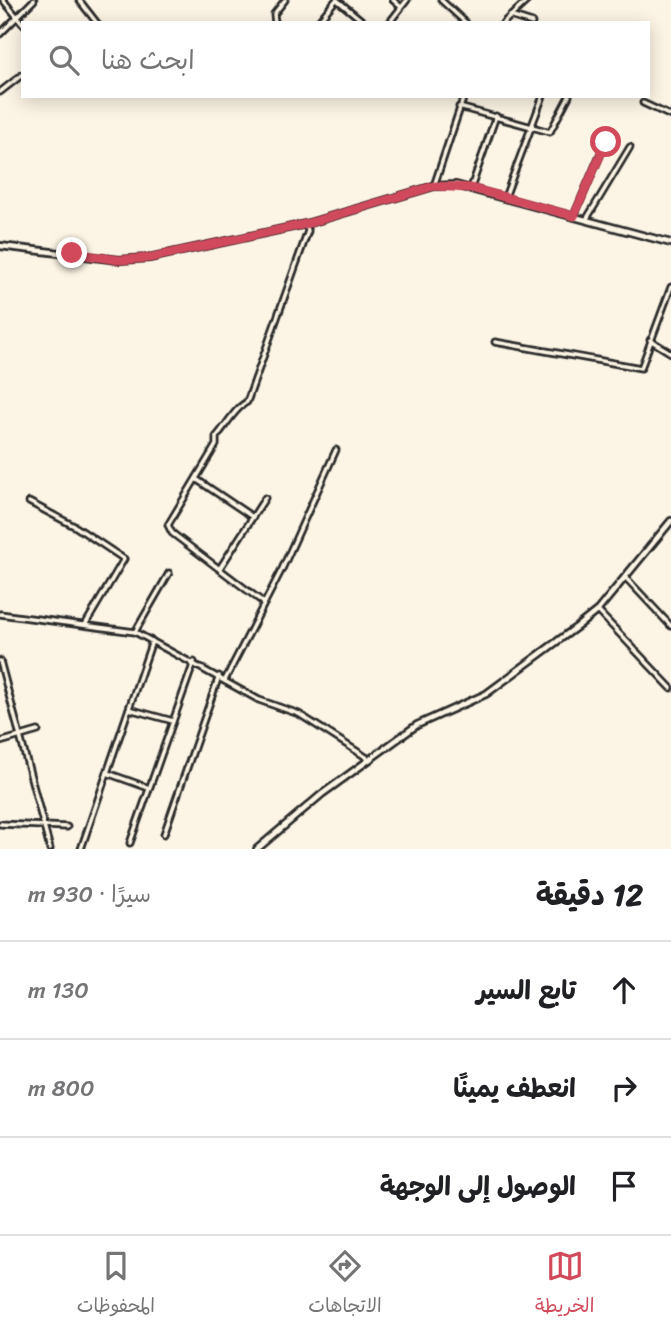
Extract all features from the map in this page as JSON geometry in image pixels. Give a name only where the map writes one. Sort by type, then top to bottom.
[{"type":"street","points":[[3,0],[21,22]]},
{"type":"street","points":[[0,34],[34,0]]},
{"type":"street","points":[[79,0],[94,21]]},
{"type":"street","points":[[274,21],[273,16],[285,0]]},
{"type":"street","points":[[319,21],[337,0],[363,21]]},
{"type":"street","points":[[393,0],[401,7]]},
{"type":"street","points":[[390,21],[407,0]]},
{"type":"street","points":[[441,0],[464,21]]},
{"type":"street","points":[[505,21],[528,0]]},
{"type":"street","points":[[510,16],[526,21]]},
{"type":"street","points":[[0,92],[21,76]]},
{"type":"street","points":[[434,186],[463,98]]},
{"type":"street","points":[[505,197],[541,98]]},
{"type":"street","points":[[459,107],[551,132],[568,98]]},
{"type":"street","points":[[643,103],[671,116]]},
{"type":"street","points":[[471,188],[496,116]]},
{"type":"street","points":[[574,216],[606,142]]},
{"type":"street","points":[[586,220],[630,147]]},
{"type":"street","points":[[0,246],[119,260],[149,258],[306,224],[434,186],[471,188],[671,243]]},
{"type":"street","points":[[264,603],[172,533],[168,525],[216,445],[216,437],[234,418],[239,405],[247,401],[308,232],[306,224]]},
{"type":"street","points":[[495,342],[640,368],[671,287]]},
{"type":"street","points":[[650,340],[671,353]]},
{"type":"street","points":[[225,680],[336,450]]},
{"type":"street","points":[[196,479],[251,516]]},
{"type":"street","points":[[220,568],[265,498]]},
{"type":"street","points":[[29,502],[76,527],[124,559],[85,625]]},
{"type":"street","points":[[257,849],[323,794],[417,725],[486,694],[598,610],[671,521]]},
{"type":"street","points":[[135,632],[169,573]]},
{"type":"street","points":[[625,577],[671,626]]},
{"type":"street","points":[[598,610],[671,688]]},
{"type":"street","points":[[0,614],[135,632],[259,700],[299,714],[371,760]]},
{"type":"street","points":[[666,621],[671,617]]},
{"type":"street","points":[[80,849],[152,640]]},
{"type":"street","points":[[0,661],[50,849]]},
{"type":"street","points":[[130,843],[194,662]]},
{"type":"street","points":[[164,834],[219,677]]},
{"type":"street","points":[[129,709],[173,721]]},
{"type":"street","points":[[0,743],[38,731]]},
{"type":"street","points":[[107,773],[149,788]]},
{"type":"street","points":[[0,824],[67,827]]},
{"type":"route","points":[[72,253],[119,260],[149,258],[214,246],[306,224],[434,186],[471,188],[574,216],[606,142]]}]
